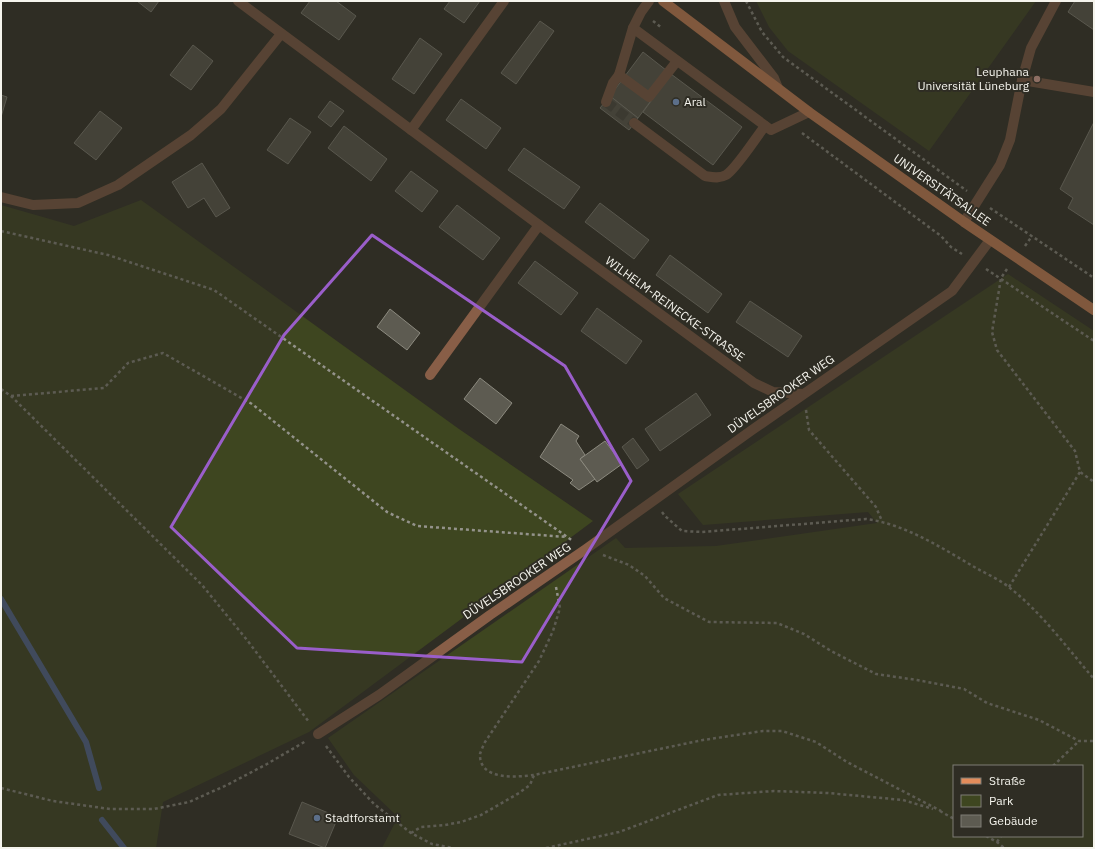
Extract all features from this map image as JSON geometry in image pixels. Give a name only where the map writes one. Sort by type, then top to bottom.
[{"type":"main road","name":"UNIVERSITÄTSALLEE","points":[[663,1],[809,112],[964,222],[1094,310]]},
{"type":"street","name":"WILHELM-REINECKE-STRASSE","points":[[238,1],[539,226],[754,383],[773,392],[803,394]]},
{"type":"street","points":[[411,130],[504,1]]},
{"type":"street","points":[[606,102],[613,83],[619,75],[634,28],[641,12],[649,1]]},
{"type":"street","name":"UNIVERSITÄTSALLEE","points":[[724,1],[735,27],[774,78],[778,88]]},
{"type":"street","points":[[964,222],[1000,165],[1010,140],[1022,80],[1031,48],[1056,1]]},
{"type":"street","points":[[634,28],[771,130],[809,112]]},
{"type":"street","points":[[1,197],[33,205],[78,204],[118,185],[191,135],[221,109],[281,34]]},
{"type":"street","points":[[619,75],[649,97],[677,61]]},
{"type":"street","points":[[1022,80],[1094,92]]},
{"type":"street","points":[[634,123],[704,176],[717,178],[726,175],[734,168],[765,126]]},
{"type":"street","points":[[430,375],[539,226]]},
{"type":"street","name":"DÜVELSBROOKER WEG","points":[[318,734],[379,695],[490,614],[586,549],[803,394],[952,291],[990,240]]},
{"type":"path","points":[[746,1],[762,32],[783,57],[978,199],[1094,278]]},
{"type":"path","points":[[641,12],[665,30]]},
{"type":"path","points":[[788,122],[941,236],[951,247],[1094,341]]},
{"type":"path","points":[[1,231],[108,255],[214,290],[567,537],[586,549],[629,565],[645,576],[664,598],[709,622],[777,623],[804,634],[831,651],[876,674],[964,689],[987,703],[1039,720],[1079,741],[1094,741]]},
{"type":"path","points":[[1032,236],[1000,278],[992,332],[997,350],[1075,451],[1080,472],[1094,482]]},
{"type":"path","points":[[10,396],[104,388],[128,363],[163,354],[252,404],[387,512],[417,526],[567,537]]},
{"type":"path","points":[[1,389],[10,396],[202,585],[247,640],[349,777],[374,804],[411,833],[432,844],[453,848]]},
{"type":"path","points":[[803,394],[809,430],[876,507],[882,521]]},
{"type":"path","points":[[1010,587],[1080,472]]},
{"type":"path","points":[[654,501],[664,516],[682,530],[695,532],[866,519],[882,521],[946,550],[1010,587],[1043,620],[1094,679]]},
{"type":"path","points":[[550,574],[558,590],[560,608],[553,631],[539,661],[485,742],[480,754],[482,764],[491,773],[513,778],[534,776],[703,740],[764,731],[782,731],[816,742],[846,762],[953,818]]},
{"type":"path","points":[[1,788],[52,802],[110,809],[154,809],[189,802],[227,785],[267,764],[318,734]]},
{"type":"path","points":[[1054,765],[1079,741]]},
{"type":"path","points":[[411,833],[421,827],[461,822],[481,815],[519,793],[530,784],[534,776]]},
{"type":"path","points":[[546,848],[619,832],[718,795],[774,791],[828,793],[904,800],[941,812]]},
{"type":"path","points":[[988,837],[1004,848]]},
{"type":"path","points":[[997,842],[1000,837]]},
{"type":"highlighted area","points":[[372,235],[565,366],[631,481],[522,662],[297,648],[171,527],[284,335]]},
{"type":"green space","points":[[756,1],[1036,1],[929,151],[788,51],[769,27]]},
{"type":"green space","points":[[141,200],[459,429],[593,521],[309,732],[163,802],[156,848],[1,848],[1,205],[74,226]]},
{"type":"green space","points":[[1008,274],[1094,331],[1094,848],[382,848],[398,817],[354,775],[328,738],[616,538],[625,548],[716,546],[877,523],[868,512],[703,525],[678,494]]},
{"type":"building","points":[[137,1],[159,1],[151,12]]},
{"type":"building","points":[[310,1],[336,1],[356,16],[339,40],[301,13]]},
{"type":"building","points":[[450,1],[480,1],[464,23],[444,9]]},
{"type":"building","points":[[1075,1],[1094,1],[1094,30],[1068,12]]},
{"type":"building","points":[[540,21],[554,31],[516,84],[501,73]]},
{"type":"building","points":[[420,38],[442,54],[414,94],[392,79]]},
{"type":"building","points":[[193,45],[213,61],[191,90],[170,75]]},
{"type":"building","points":[[643,52],[671,74],[638,118],[610,96]]},
{"type":"building","points":[[671,74],[742,127],[713,165],[643,112]]},
{"type":"building","points":[[1,95],[7,97],[1,117]]},
{"type":"building","points":[[610,96],[638,118],[629,130],[600,108]]},
{"type":"building","points":[[461,99],[501,128],[486,149],[446,120]]},
{"type":"building","points":[[330,101],[344,111],[331,127],[318,117]]},
{"type":"building","points":[[100,111],[122,128],[96,160],[74,143]]},
{"type":"building","points":[[290,118],[311,132],[288,164],[267,150]]},
{"type":"building","points":[[1094,122],[1094,225],[1068,208],[1073,198],[1060,189]]},
{"type":"building","points":[[344,126],[387,159],[371,181],[328,148]]},
{"type":"building","points":[[524,148],[580,187],[564,209],[508,170]]},
{"type":"building","points":[[202,163],[230,208],[216,217],[204,198],[188,208],[172,182]]},
{"type":"building","points":[[411,171],[438,191],[422,212],[395,191]]},
{"type":"building","points":[[600,203],[649,240],[634,259],[585,222]]},
{"type":"building","points":[[457,205],[500,238],[483,260],[439,227]]},
{"type":"building","points":[[670,255],[722,294],[708,313],[656,275]]},
{"type":"building","points":[[535,261],[578,293],[561,315],[518,283]]},
{"type":"building","points":[[750,301],[802,336],[788,357],[736,322]]},
{"type":"building","points":[[597,308],[642,341],[626,364],[581,331]]},
{"type":"building","points":[[390,309],[420,333],[407,350],[377,327]]},
{"type":"building","points":[[480,378],[512,403],[496,424],[464,399]]},
{"type":"building","points":[[696,393],[711,415],[660,451],[645,429]]},
{"type":"building","points":[[561,424],[579,436],[576,441],[585,455],[580,459],[595,479],[579,490],[570,483],[573,480],[540,457]]},
{"type":"building","points":[[633,438],[649,460],[637,469],[622,447]]},
{"type":"building","points":[[605,441],[622,464],[597,482],[580,459]]},
{"type":"building","points":[[302,802],[338,817],[325,848],[289,834]]},
{"type":"waterway","points":[[1,599],[86,742],[99,788]]},
{"type":"waterway","points":[[102,820],[124,848]]},
{"type":"tunnel","points":[[606,102],[634,123]]},
{"type":"place","name":"Leuphana Universität Lüneburg","points":[[1037,79]]},
{"type":"place","name":"Aral","points":[[676,102]]},
{"type":"place","name":"Stadtforstamt","points":[[317,818]]}]
